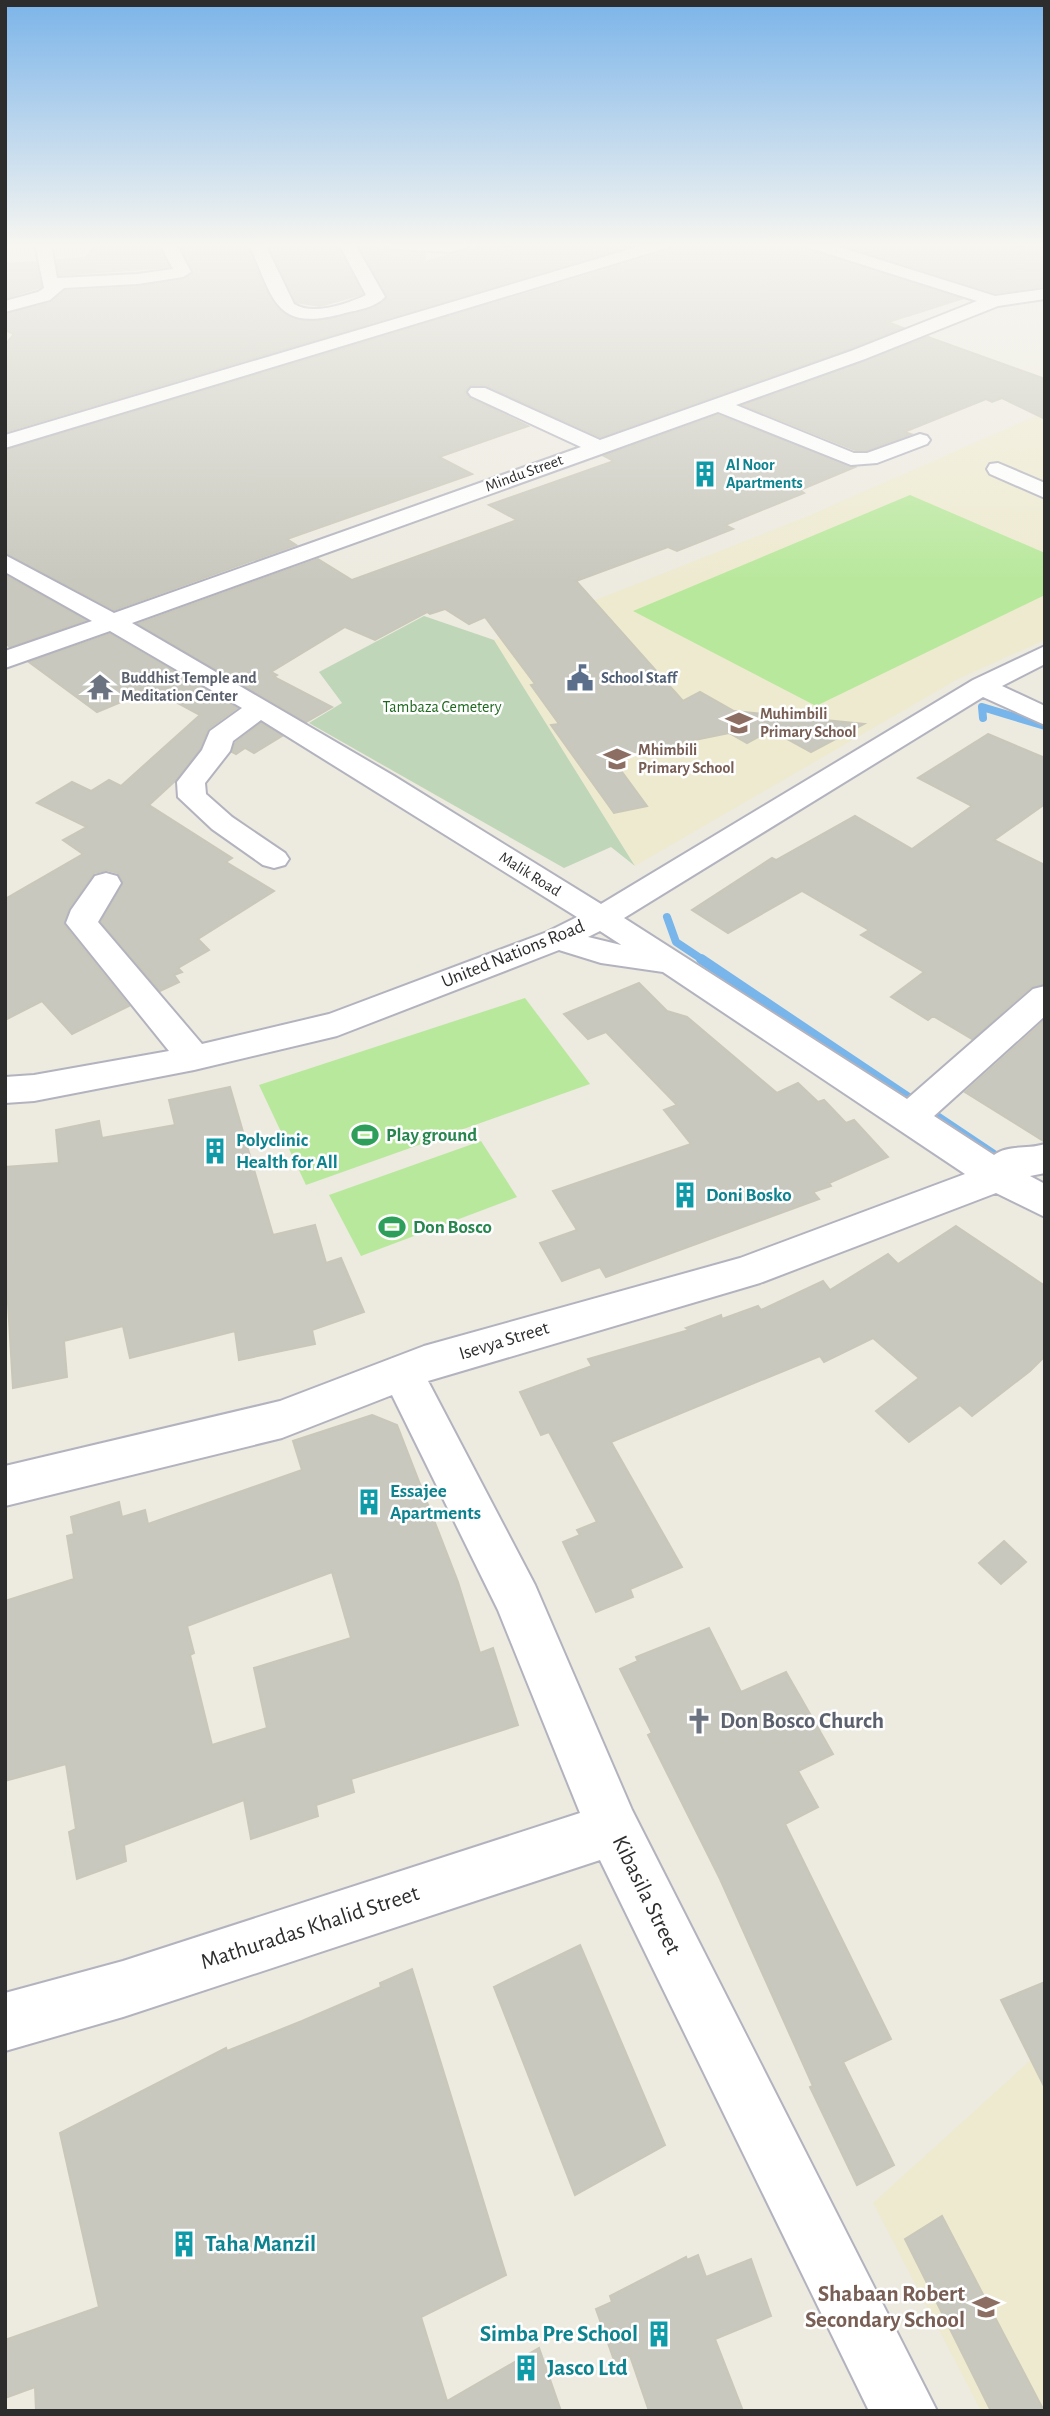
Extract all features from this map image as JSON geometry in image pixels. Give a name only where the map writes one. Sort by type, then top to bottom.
[{"type":"street","points":[[5,442],[289,357]]},
{"type":"street","name":"Mindu Street","points":[[5,660],[853,357]]},
{"type":"street","points":[[478,392],[598,447]]},
{"type":"street","points":[[718,405],[851,459],[870,459],[920,440]]},
{"type":"street","points":[[998,469],[1045,492]]},
{"type":"street","name":"Malik Road","points":[[5,562],[111,620],[260,708],[602,918],[998,1177],[1045,1202]]},
{"type":"street","name":"United Nations Road","points":[[5,1090],[34,1088],[194,1058],[337,1024],[558,939],[602,918],[982,687],[1045,654]]},
{"type":"street","points":[[982,687],[1045,717]]},
{"type":"street","points":[[260,708],[220,737],[216,751],[191,782],[190,789],[192,797],[222,823],[274,859]]},
{"type":"street","points":[[106,883],[101,893],[87,907],[82,923],[194,1058]]},
{"type":"street","points":[[558,939],[601,952],[676,964]]},
{"type":"street","points":[[909,1118],[1045,997]]},
{"type":"street","name":"Isevya Street","points":[[5,1486],[282,1419],[402,1373],[484,1346],[746,1272],[998,1177],[1007,1161],[1035,1163],[1045,1158]]},
{"type":"street","name":"Kibasila Street","points":[[402,1373],[437,1437],[518,1601],[613,1829],[904,2411]]},
{"type":"street","name":"Mathuradas Khalid Street","points":[[5,2022],[123,1989],[613,1829]]},
{"type":"shaded area","name":"Muhimbili Primary School","points":[[1045,412],[1045,640],[958,679],[635,866],[494,640],[808,516]]},
{"type":"shaded area","name":"Shabaan Robert Secondary School","points":[[1045,2047],[1045,2411],[981,2411],[873,2203]]},
{"type":"green space","points":[[910,495],[1045,553],[1045,595],[816,706],[633,611]]},
{"type":"green space","name":"Tambaza Cemetery","points":[[424,616],[494,640],[635,866],[611,847],[564,868],[309,723],[342,703],[319,672]]},
{"type":"green space","name":"Play ground","points":[[525,998],[590,1084],[306,1185],[259,1085]]},
{"type":"green space","name":"Don Bosco","points":[[481,1141],[517,1197],[361,1256],[329,1195]]},
{"type":"building","points":[[5,357],[258,357],[5,432]]},
{"type":"building","points":[[316,357],[828,357],[600,437],[486,386],[471,385],[465,392],[470,398],[528,426],[439,457],[472,474],[287,539],[296,545],[114,610],[5,553],[5,450]]},
{"type":"building","points":[[874,357],[983,357],[1045,379],[1045,419],[1002,398],[992,402],[986,399],[904,432],[911,434],[867,450],[855,450],[743,405]]},
{"type":"building","points":[[718,415],[855,467],[800,490],[804,493],[725,525],[733,529],[677,551],[668,547],[576,581],[683,701],[700,692],[734,711],[864,724],[811,752],[771,730],[747,743],[729,733],[611,757],[647,806],[614,813],[551,725],[559,724],[531,685],[535,684],[485,617],[469,624],[445,609],[430,614],[427,612],[375,640],[345,627],[271,672],[277,675],[274,677],[332,707],[306,722],[138,624],[318,559],[352,580],[517,520],[489,505],[614,461],[604,456]]},
{"type":"building","points":[[5,575],[86,620],[10,647],[5,643]]},
{"type":"building","points":[[110,634],[237,708],[208,729],[200,749],[175,781],[149,805],[232,858],[226,862],[274,891],[198,939],[209,950],[178,968],[182,972],[174,975],[179,982],[160,991],[101,922],[123,882],[118,873],[107,870],[94,873],[69,908],[64,925],[129,1006],[72,1034],[42,1001],[5,1020],[5,899],[83,854],[63,840],[87,827],[37,803],[72,782],[91,791],[109,780],[121,786],[200,715],[152,689],[97,712],[29,662]]},
{"type":"building","points":[[261,723],[282,736],[254,753],[245,748],[236,754],[232,752],[235,743]]},
{"type":"building","points":[[988,734],[1045,758],[1045,804],[994,840],[1045,865],[1045,984],[1031,987],[972,1039],[933,1016],[928,1020],[891,997],[924,972],[861,935],[869,930],[802,891],[728,933],[692,910],[772,858],[776,860],[855,816],[912,849],[972,806],[918,778]]},
{"type":"building","points":[[639,983],[667,1011],[687,1017],[777,1093],[798,1083],[818,1102],[824,1100],[846,1123],[854,1120],[888,1157],[829,1183],[831,1186],[813,1192],[819,1199],[606,1277],[600,1267],[562,1281],[540,1243],[577,1230],[553,1191],[691,1144],[664,1110],[677,1105],[606,1032],[588,1039],[564,1014]]},
{"type":"building","points":[[1045,1020],[1045,1142],[965,1092]]},
{"type":"building","points":[[230,1087],[273,1235],[315,1225],[326,1263],[341,1258],[364,1312],[312,1330],[315,1344],[239,1360],[235,1331],[130,1358],[123,1326],[64,1341],[67,1377],[13,1388],[5,1253],[5,1167],[59,1163],[56,1130],[99,1121],[102,1138],[175,1125],[169,1100]]},
{"type":"building","points":[[956,1226],[1045,1286],[1045,1356],[972,1416],[960,1405],[909,1442],[876,1411],[919,1378],[873,1338],[824,1362],[820,1356],[611,1442],[682,1567],[630,1589],[633,1597],[596,1612],[563,1542],[580,1535],[577,1530],[597,1522],[549,1432],[541,1435],[520,1392],[592,1366],[588,1359],[689,1330],[686,1328],[721,1315],[722,1319],[758,1306],[761,1310],[823,1281],[830,1290],[888,1254],[898,1264]]},
{"type":"building","points":[[372,1415],[397,1425],[458,1582],[480,1653],[493,1648],[518,1725],[351,1779],[354,1792],[316,1805],[318,1816],[251,1839],[244,1800],[124,1845],[126,1861],[77,1879],[69,1832],[76,1829],[66,1764],[5,1781],[5,1601],[74,1579],[67,1536],[74,1534],[71,1517],[119,1502],[122,1517],[145,1510],[148,1524],[302,1470],[293,1441]],"holes":[[[332,1572],[351,1638],[254,1668],[267,1728],[212,1745],[190,1655],[194,1653],[187,1626]]]},
{"type":"building","points":[[1004,1541],[1026,1562],[1001,1584],[979,1563]]},
{"type":"building","points":[[709,1628],[741,1692],[786,1672],[833,1754],[798,1771],[818,1807],[785,1824],[891,2039],[843,2062],[894,2165],[857,2185],[810,2087],[813,2086],[720,1879],[648,1735],[652,1733],[620,1669],[638,1661],[636,1657]]},
{"type":"building","points":[[580,1945],[665,2145],[575,2195],[494,1987]]},
{"type":"building","points":[[412,1969],[506,2275],[421,2317],[447,2401],[539,2348],[561,2411],[36,2411],[35,2387],[5,2398],[5,2340],[99,2307],[60,2133],[226,2048],[227,2051],[302,2021],[381,1987],[380,1983]]},
{"type":"building","points":[[1045,1982],[1045,2088],[1001,2000]]},
{"type":"building","points":[[942,2216],[1044,2411],[991,2411],[905,2239]]},
{"type":"building","name":"Simba Pre School","points":[[698,2255],[706,2277],[751,2259],[771,2316],[715,2339],[743,2411],[649,2411],[630,2356],[615,2363],[596,2309],[612,2302],[610,2296],[686,2257],[687,2260]]},
{"type":"waterway","points":[[983,718],[982,707],[1045,726]]},
{"type":"waterway","points":[[667,917],[676,942],[703,960]]},
{"type":"waterway","points":[[701,959],[1001,1160]]},
{"type":"place","name":"Al Noor Apartments","points":[[705,474]]},
{"type":"place","name":"School Staff","points":[[580,678]]},
{"type":"place","name":"Buddhist Temple and Meditation Center","points":[[100,687]]},
{"type":"place","name":"Muhimbili Primary School","points":[[739,723]]},
{"type":"place","name":"Mhimbili Primary School","points":[[617,759]]},
{"type":"place","name":"Play ground","points":[[365,1135]]},
{"type":"place","name":"Polyclinic Health for All","points":[[215,1151]]},
{"type":"place","name":"Doni Bosko","points":[[685,1195]]},
{"type":"place","name":"Don Bosco","points":[[392,1227]]},
{"type":"place","name":"Essajee Apartments","points":[[369,1502]]},
{"type":"place","name":"Don Bosco Church","points":[[699,1721]]},
{"type":"place","name":"Taha Manzil","points":[[184,2244]]},
{"type":"place","name":"Shabaan Robert Secondary School","points":[[986,2307]]},
{"type":"place","name":"Simba Pre School","points":[[659,2334]]},
{"type":"place","name":"Jasco Ltd","points":[[526,2368]]}]
